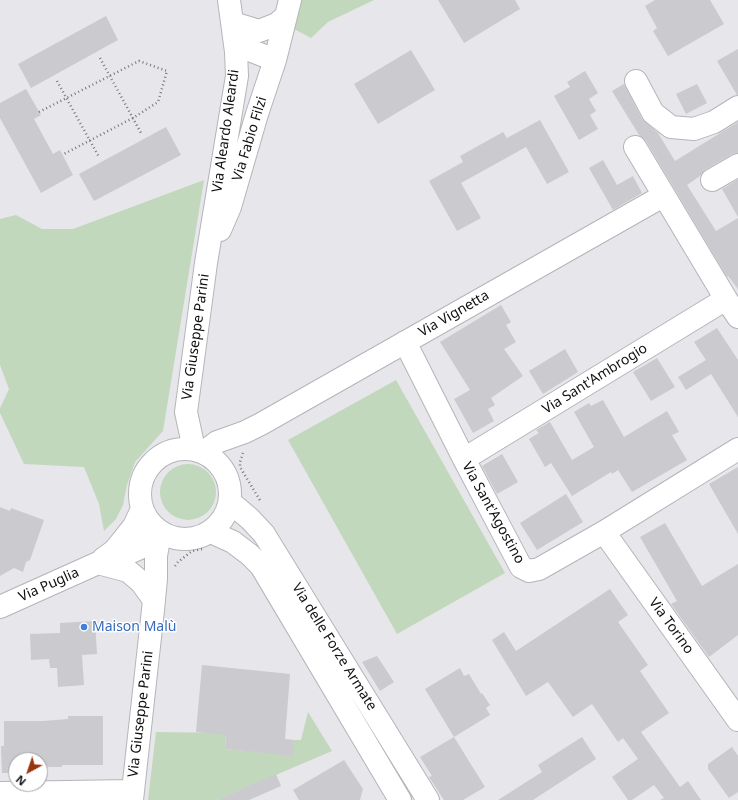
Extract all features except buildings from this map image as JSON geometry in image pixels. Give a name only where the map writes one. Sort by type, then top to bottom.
[{"type":"street","name":"Via Aleardo Aleardi","points":[[206,262],[237,76],[234,31],[229,0]]},
{"type":"street","name":"Via Fabio Filzi","points":[[259,30],[277,24],[288,8]]},
{"type":"street","name":"Via Fabio Filzi","points":[[206,262],[230,207],[257,114],[275,60],[288,8]]},
{"type":"street","points":[[234,31],[259,30],[270,45],[275,60]]},
{"type":"street","points":[[234,31],[246,48],[275,60]]},
{"type":"street","points":[[636,81],[653,113],[671,127],[694,129],[714,122],[738,107]]},
{"type":"street","points":[[635,147],[663,196],[738,317]]},
{"type":"street","points":[[712,180],[738,165]]},
{"type":"street","name":"Via Vignetta","points":[[205,448],[261,424],[663,196]]},
{"type":"street","name":"Via Giuseppe Parini","points":[[163,454],[163,450],[187,418],[206,262]]},
{"type":"street","name":"Via Sant'Ambrogio","points":[[464,460],[726,299]]},
{"type":"street","name":"Via Sant'Agostino","points":[[405,342],[464,460],[521,567],[529,571],[539,569],[604,532],[738,449]]},
{"type":"street","name":"Via Giuseppe Parini","points":[[187,418],[205,448]]},
{"type":"street","points":[[230,493],[221,465],[205,448],[178,449],[163,454],[150,464],[144,473],[140,489],[142,509],[148,522],[159,532],[168,537],[209,541],[229,507],[230,493],[230,458],[245,432]]},
{"type":"street","name":"Via delle Forze Armate","points":[[230,493],[250,519],[264,534],[428,800]]},
{"type":"street","name":"Via Puglia","points":[[98,563],[114,551],[123,540],[134,526],[142,509]]},
{"type":"street","name":"Via Giuseppe Parini","points":[[159,532],[156,556],[160,584]]},
{"type":"street","name":"Via Puglia","points":[[0,607],[98,563],[115,559],[138,549],[159,532]]},
{"type":"street","name":"Via Torino","points":[[604,532],[738,720]]},
{"type":"street","name":"Via Giuseppe Parini","points":[[132,796],[160,584],[173,552],[187,540]]},
{"type":"street","name":"Via delle Forze Armate","points":[[209,541],[233,542],[261,566],[400,800]]},
{"type":"street","points":[[98,563],[128,571],[141,582],[160,584]]},
{"type":"street","points":[[0,792],[132,796]]},
{"type":"path","points":[[100,58],[141,133]]},
{"type":"path","points":[[39,112],[139,62],[167,71],[158,102],[133,118],[62,155]]},
{"type":"path","points":[[57,81],[99,157]]},
{"type":"path","points":[[160,584],[178,562],[192,551],[209,541]]},
{"type":"green space","points":[[299,0],[374,0],[328,22],[311,38],[294,29],[294,6]]},
{"type":"green space","points":[[204,180],[163,431],[135,462],[127,485],[123,505],[116,519],[104,531],[99,504],[84,467],[24,464],[0,413],[0,408],[9,389],[0,365],[0,219],[16,215],[42,229],[73,229]]},
{"type":"green space","points":[[396,380],[505,573],[397,634],[288,440]]},
{"type":"green space","points":[[182,464],[194,464],[204,468],[212,476],[216,486],[216,498],[212,508],[204,516],[194,520],[182,520],[172,516],[164,508],[160,498],[160,486],[164,476],[172,468]]},
{"type":"green space","points":[[308,712],[332,751],[217,800],[148,800],[156,732],[226,733],[225,749],[292,755],[294,740],[301,740]]},
{"type":"place","name":"Maison Malù","points":[[84,627]]}]
